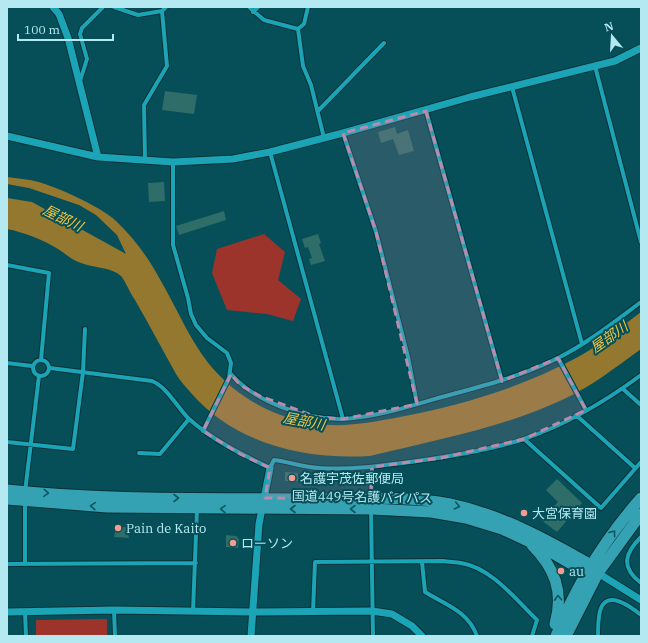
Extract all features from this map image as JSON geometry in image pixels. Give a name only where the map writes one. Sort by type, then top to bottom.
[{"type":"highway","name":"国道449号名護バイパス","points":[[7,490],[25,497],[107,507],[262,510],[434,502],[485,513],[537,535],[592,570]]},
{"type":"highway","name":"国道449号名護バイパス","points":[[7,499],[25,497],[265,498],[371,504],[448,514],[482,522],[527,540],[592,570]]},
{"type":"highway","points":[[554,636],[568,606],[592,570],[612,534],[641,498]]},
{"type":"highway","points":[[566,636],[592,570],[641,514]]},
{"type":"highway","points":[[527,540],[550,565],[556,582],[559,608],[553,630],[554,636]]},
{"type":"street","points":[[53,7],[59,14],[68,38],[98,157]]},
{"type":"street","points":[[80,83],[88,59],[80,34],[82,28],[104,7]]},
{"type":"street","points":[[114,7],[138,15],[162,11],[166,7]]},
{"type":"street","points":[[249,7],[264,20],[298,29]]},
{"type":"street","points":[[253,12],[258,7]]},
{"type":"street","points":[[298,29],[304,24],[308,7]]},
{"type":"street","points":[[145,161],[144,105],[167,66],[162,11]]},
{"type":"street","points":[[298,29],[303,66],[318,111],[324,138]]},
{"type":"street","points":[[318,111],[384,43]]},
{"type":"street","points":[[7,136],[98,157],[173,162],[233,159],[270,152],[470,97],[615,61],[641,48]]},
{"type":"street","points":[[595,66],[641,242]]},
{"type":"street","points":[[512,86],[582,344]]},
{"type":"street","points":[[426,110],[502,381]]},
{"type":"street","points":[[343,133],[376,232],[408,357],[417,404]]},
{"type":"street","points":[[270,152],[343,419]]},
{"type":"street","points":[[173,162],[173,245],[187,291],[191,314],[196,325],[207,338],[226,354],[232,363],[230,376],[204,431]]},
{"type":"street","points":[[7,265],[49,273],[41,360]]},
{"type":"street","points":[[230,376],[246,389],[296,412],[317,417],[343,419],[417,404],[502,381],[559,360],[641,302]]},
{"type":"street","points":[[7,442],[73,448],[83,372],[85,329]]},
{"type":"street","points":[[32,366],[35,362],[41,360],[47,362],[50,368]]},
{"type":"street","points":[[559,360],[580,396],[586,410]]},
{"type":"street","points":[[7,363],[32,366]]},
{"type":"street","points":[[32,366],[34,372],[39,376]]},
{"type":"street","points":[[50,368],[158,383],[190,419],[204,431],[240,454],[270,468]]},
{"type":"street","points":[[39,376],[46,374],[50,368]]},
{"type":"street","points":[[251,636],[259,524],[270,468],[274,460],[318,468],[372,467],[441,458],[524,439],[586,410],[623,389],[641,375]]},
{"type":"street","points":[[25,564],[25,497],[39,376]]},
{"type":"street","points":[[623,389],[641,405]]},
{"type":"street","points":[[576,415],[635,468]]},
{"type":"street","points":[[139,453],[160,454],[190,419]]},
{"type":"street","points":[[524,439],[600,508],[641,462]]},
{"type":"street","points":[[372,467],[371,504],[373,636]]},
{"type":"street","points":[[193,611],[197,509]]},
{"type":"street","points":[[641,537],[628,553],[627,562],[633,576],[641,582]]},
{"type":"street","points":[[312,612],[316,562],[463,563],[480,570],[495,580],[537,620],[532,636]]},
{"type":"street","points":[[422,562],[425,592],[463,614],[473,625],[477,636]]},
{"type":"street","points":[[7,564],[196,563]]},
{"type":"street","points":[[592,570],[641,600]]},
{"type":"street","points":[[598,636],[600,610],[603,605],[609,601],[620,600],[641,615]]},
{"type":"street","points":[[7,612],[114,610],[252,612],[372,611],[392,614],[412,626],[422,636]]},
{"type":"street","points":[[114,610],[115,636]]},
{"type":"street","points":[[25,612],[26,636]]},
{"type":"highlighted area","points":[[426,111],[502,381],[558,358],[586,410],[524,439],[441,458],[372,467],[371,499],[265,498],[270,468],[240,454],[203,431],[231,374],[240,385],[260,396],[317,417],[343,419],[417,404],[376,232],[343,133]]},
{"type":"shaded area","points":[[264,234],[285,252],[278,280],[301,299],[293,321],[267,314],[227,310],[212,273],[217,249]]},
{"type":"shaded area","points":[[107,619],[107,636],[36,636],[36,620]]},
{"type":"water","name":"屋部川","points":[[7,177],[39,182],[63,191],[88,202],[116,221],[136,242],[147,258],[194,342],[209,364],[242,395],[270,411],[285,417],[316,424],[348,425],[400,417],[469,401],[514,386],[557,368],[586,352],[641,312],[641,349],[613,370],[573,395],[539,410],[492,426],[370,456],[345,457],[321,455],[273,445],[228,425],[209,411],[181,382],[121,276],[108,269],[80,263],[40,240],[20,232],[7,229],[7,198],[32,202],[126,254],[117,235],[96,215],[79,205],[29,188],[7,184]]},
{"type":"building","points":[[165,91],[197,95],[194,114],[162,110]]},
{"type":"building","points":[[395,127],[397,134],[408,130],[414,151],[399,155],[393,139],[381,143],[378,132]]},
{"type":"building","points":[[164,182],[165,201],[149,202],[148,183]]},
{"type":"building","points":[[224,211],[226,220],[179,235],[176,226]]},
{"type":"building","points":[[318,234],[321,243],[319,244],[325,261],[311,265],[309,259],[312,258],[308,247],[305,248],[302,239]]},
{"type":"building","points":[[285,472],[298,473],[298,481],[285,481]]},
{"type":"building","points":[[557,479],[582,503],[557,532],[541,520],[558,502],[546,490]]},
{"type":"building","points":[[116,527],[126,527],[129,538],[114,537]]},
{"type":"building","points":[[226,535],[236,536],[239,539],[238,548],[226,547]]},
{"type":"place","name":"名護宇茂佐郵便局","points":[[292,478]]},
{"type":"place","name":"大宮保育園","points":[[524,513]]},
{"type":"place","name":"Pain de Kaito","points":[[118,528]]},
{"type":"place","name":"ローソン","points":[[233,543]]},
{"type":"place","name":"au","points":[[561,571]]}]
